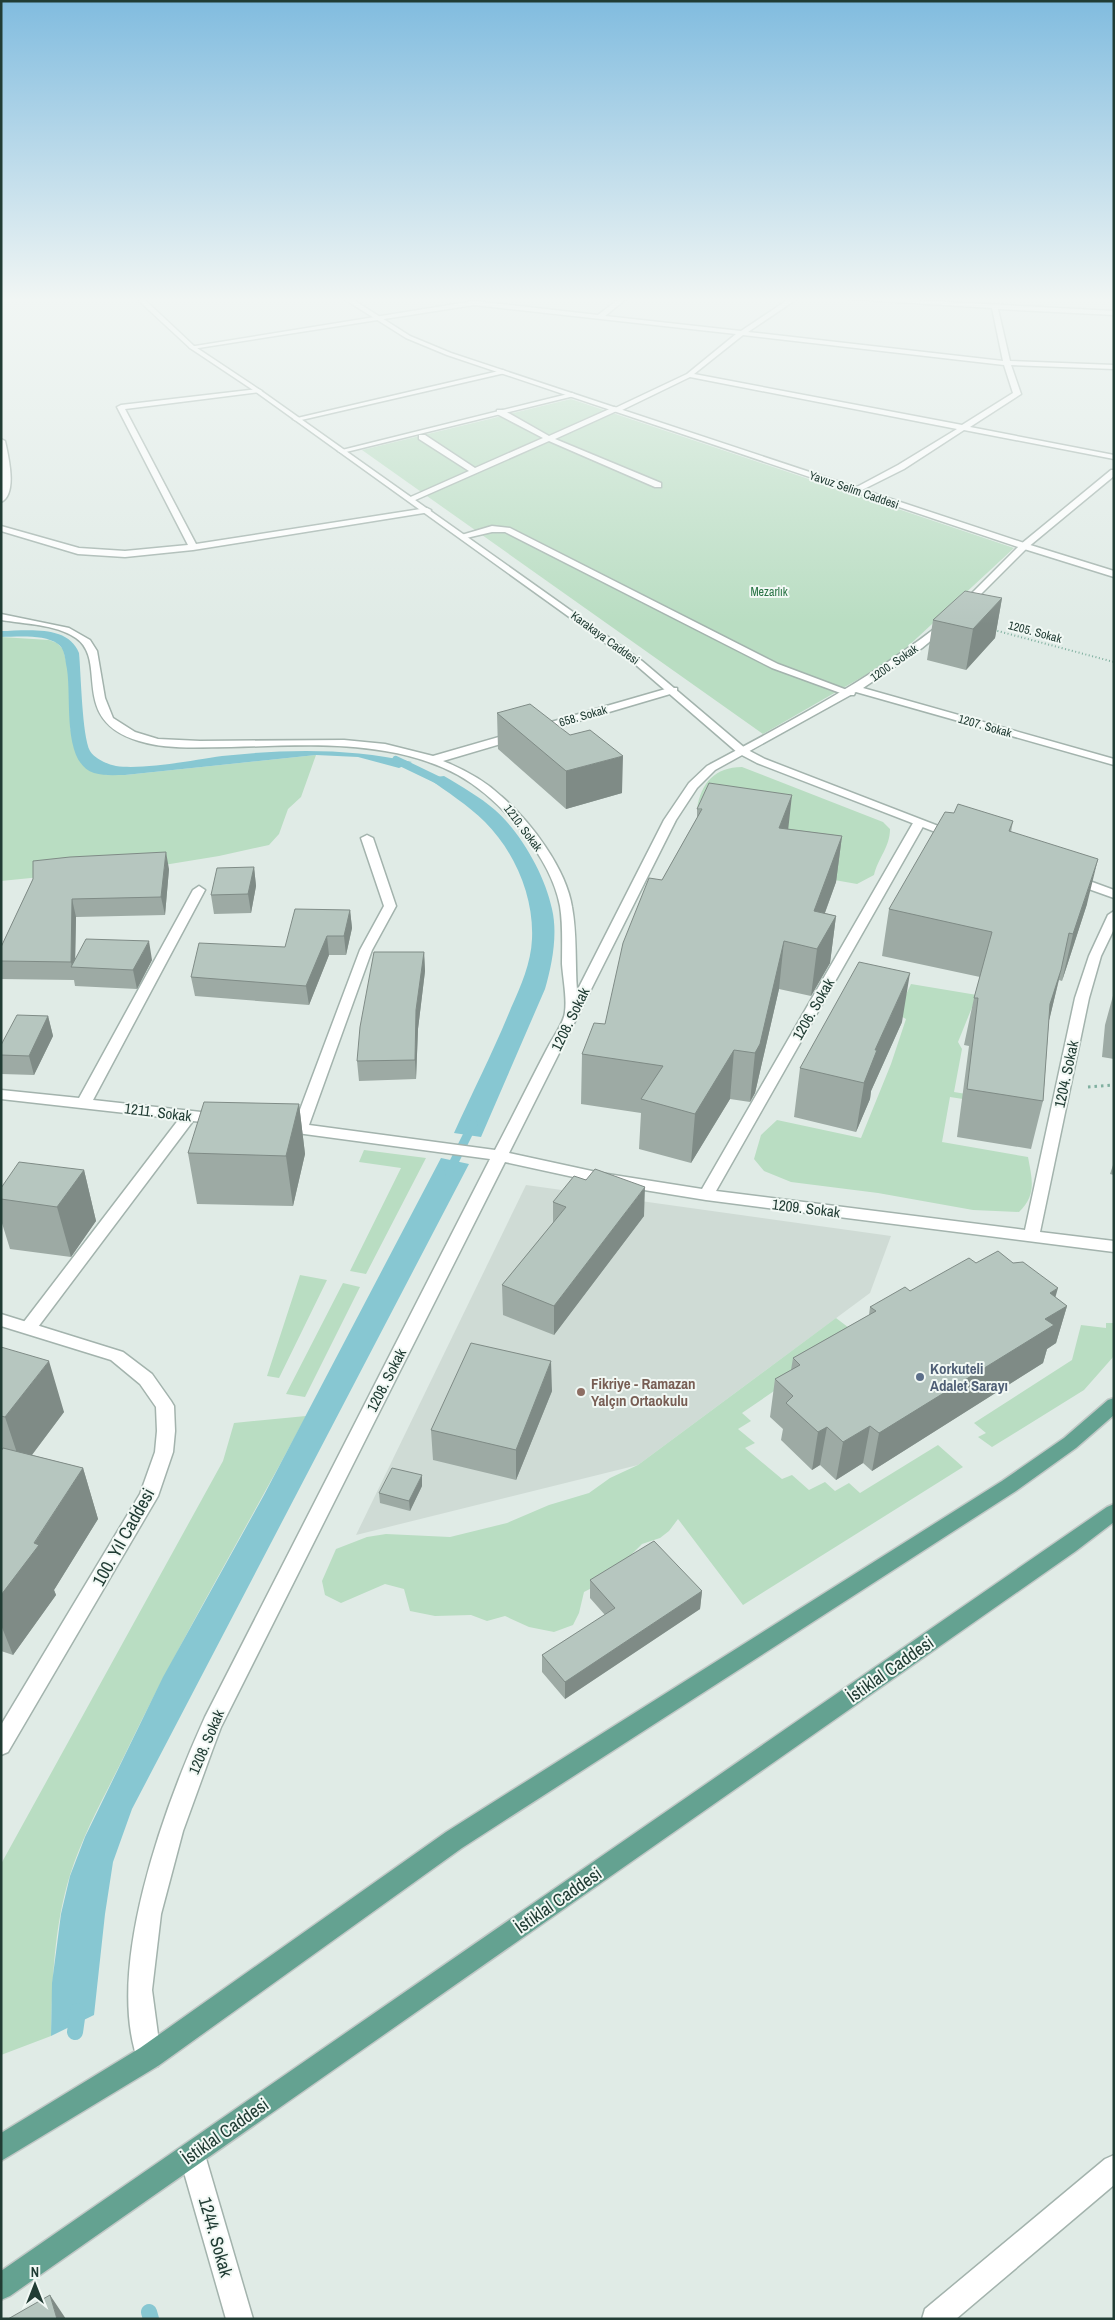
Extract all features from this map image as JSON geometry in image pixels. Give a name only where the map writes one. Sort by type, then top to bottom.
[{"type":"main road","points":[[1,2148],[148,2056],[454,1840],[1008,1486],[1070,1443],[1114,1405]]},
{"type":"main road","name":"İstiklal Caddesi","points":[[1,2287],[1114,1512]]},
{"type":"street","points":[[121,407],[193,547]]},
{"type":"street","name":"Karakaya Caddesi","points":[[281,407],[639,663],[673,690],[742,751],[761,761],[966,840]]},
{"type":"street","points":[[297,419],[349,407]]},
{"type":"street","points":[[342,451],[520,407]]},
{"type":"street","name":"Yavuz Selim Caddesi","points":[[609,407],[856,491],[1114,574]]},
{"type":"street","points":[[410,499],[623,407]]},
{"type":"street","points":[[853,407],[1114,457]]},
{"type":"street","points":[[856,491],[901,467],[997,407]]},
{"type":"street","points":[[500,412],[550,439],[658,485]]},
{"type":"street","points":[[422,437],[475,471]]},
{"type":"street","points":[[1,440],[8,472],[7,483],[1,500]]},
{"type":"street","name":"1200. Sokak","points":[[742,751],[853,691],[916,649],[951,618],[1024,546],[1114,472]]},
{"type":"street","points":[[1,528],[78,551],[93,554],[125,554],[193,547],[427,510]]},
{"type":"street","name":"1207. Sokak","points":[[462,536],[492,529],[507,530],[775,666],[853,691],[1114,762]]},
{"type":"street","name":"1210. Sokak","points":[[1,617],[67,630],[87,641],[92,651],[104,715],[128,733],[156,741],[190,744],[350,743],[382,747],[436,759],[466,774],[501,799],[531,836],[556,877],[566,908],[572,1016]]},
{"type":"street","name":"658. Sokak","points":[[436,759],[673,690]]},
{"type":"street","name":"1208. Sokak","points":[[148,2056],[142,2018],[141,1971],[149,1916],[160,1870],[184,1796],[212,1724],[247,1651],[684,795],[696,780],[711,768],[742,751]]},
{"type":"street","name":"1206. Sokak","points":[[706,1195],[919,823]]},
{"type":"street","points":[[264,1124],[301,1128],[366,950],[390,906],[367,838]]},
{"type":"street","points":[[1068,877],[1114,894]]},
{"type":"street","points":[[84,1103],[199,890]]},
{"type":"street","name":"1204. Sokak","points":[[1031,1237],[1082,998],[1095,956],[1114,915]]},
{"type":"street","name":"1211. Sokak","points":[[1,1094],[236,1121]]},
{"type":"street","points":[[29,1327],[189,1116]]},
{"type":"street","name":"1209. Sokak","points":[[301,1128],[501,1156],[601,1178],[706,1195],[1114,1248]]},
{"type":"street","name":"100. Yıl Caddesi","points":[[1,1320],[29,1327],[118,1356],[146,1379],[165,1406],[166,1431],[164,1452],[149,1496],[1,1745]]},
{"type":"street","name":"1244. Sokak","points":[[192,2155],[240,2319]]},
{"type":"street","points":[[935,2319],[1114,2168]]},
{"type":"path","name":"1205. Sokak","points":[[951,618],[1114,662]]},
{"type":"shaded area","name":"Fikriye - Ramazan Yalçın Ortaokulu","points":[[526,1185],[891,1236],[870,1293],[638,1465],[356,1535]]},
{"type":"green space","name":"Mezarlık","points":[[537,407],[596,407],[1014,548],[904,650],[876,669],[763,734],[362,450]]},
{"type":"green space","points":[[1,637],[49,640],[57,643],[63,649],[70,677],[70,729],[106,775],[125,775],[316,755],[301,797],[288,809],[279,834],[269,845],[219,856],[170,864],[1,881]]},
{"type":"green space","points":[[742,767],[883,822],[890,829],[889,835],[874,875],[857,884],[823,878],[697,809],[702,791],[711,778],[724,770]]},
{"type":"green space","points":[[911,984],[977,995],[958,1042],[962,1049],[954,1092],[1009,1101],[1008,1106],[950,1097],[942,1142],[1028,1157],[1032,1180],[1031,1193],[1025,1206],[1019,1212],[973,1210],[878,1193],[791,1182],[764,1171],[754,1159],[761,1135],[777,1120],[861,1138],[891,1064],[906,1019],[897,1014]]},
{"type":"green space","points":[[364,1150],[426,1158],[366,1274],[350,1271],[401,1168],[359,1162]]},
{"type":"green space","points":[[300,1275],[327,1280],[279,1378],[267,1376]]},
{"type":"green space","points":[[343,1283],[360,1287],[305,1397],[286,1394]]},
{"type":"green space","points":[[836,1318],[857,1334],[742,1413],[751,1421],[738,1429],[755,1443],[745,1448],[782,1479],[792,1475],[809,1490],[825,1482],[835,1491],[849,1483],[860,1493],[938,1445],[963,1467],[743,1605],[678,1519],[669,1531],[660,1538],[642,1544],[632,1554],[625,1566],[609,1579],[584,1592],[579,1613],[573,1625],[554,1632],[529,1627],[505,1616],[487,1621],[471,1615],[435,1616],[410,1611],[404,1589],[385,1584],[341,1603],[325,1595],[322,1581],[336,1549],[367,1537],[386,1534],[450,1537],[507,1523],[549,1505],[589,1493],[610,1478],[638,1465]]},
{"type":"green space","points":[[1106,1323],[1114,1323],[1114,1356],[1084,1390],[992,1447],[978,1437],[986,1433],[974,1423],[1072,1360],[1081,1325],[1106,1328]]},
{"type":"green space","points":[[306,1416],[171,1664],[82,1842],[70,1875],[60,1914],[53,1975],[51,2036],[1,2055],[1,1864],[223,1461],[234,1423]]},
{"type":"water","points":[[1,631],[45,631],[66,637],[73,644],[79,653],[87,743],[90,751],[101,761],[116,766],[154,766],[222,756],[294,751],[365,754],[412,762],[399,768],[358,757],[316,755],[125,775],[94,773],[83,766],[76,755],[72,741],[68,676],[62,648],[58,644],[45,639],[1,637]]},
{"type":"water","points":[[444,776],[489,805],[514,830],[531,855],[544,882],[554,919],[553,949],[545,989],[481,1137],[454,1133],[522,983],[528,966],[531,948],[532,923],[526,891],[514,861],[496,834],[485,822],[465,804],[428,778]]},
{"type":"water","points":[[441,1158],[469,1164],[132,1809],[113,1862],[105,1914],[94,2015],[51,2036],[52,1983],[61,1914],[70,1876],[85,1837],[163,1677],[264,1495]]},
{"type":"building","points":[[965,591],[1002,598],[973,629],[933,620],[955,600]]},
{"type":"building","points":[[530,704],[570,735],[590,730],[623,756],[566,771],[497,713]]},
{"type":"building","points":[[709,783],[792,795],[779,828],[842,836],[814,911],[836,916],[817,949],[784,941],[760,1044],[755,1053],[734,1050],[695,1114],[641,1099],[663,1066],[582,1054],[594,1023],[605,1024],[623,943],[649,878],[662,880],[702,809],[697,809]]},
{"type":"building","points":[[958,804],[1013,821],[1009,831],[1098,859],[1073,934],[1069,933],[1061,970],[1050,1004],[1043,1101],[967,1089],[978,998],[974,998],[992,932],[889,909],[945,812],[954,813]]},
{"type":"building","points":[[166,852],[161,897],[72,899],[71,962],[1,961],[1,947],[33,879],[33,861]]},
{"type":"building","points":[[254,867],[248,894],[211,895],[217,868]]},
{"type":"building","points":[[295,909],[350,910],[344,936],[327,936],[306,986],[191,977],[199,943],[285,947]]},
{"type":"building","points":[[86,939],[149,941],[133,970],[71,967]]},
{"type":"building","points":[[374,952],[424,952],[416,1010],[415,1060],[357,1061],[360,1027]]},
{"type":"building","points":[[859,962],[910,973],[875,1050],[877,1050],[864,1083],[800,1068]]},
{"type":"building","points":[[17,1015],[48,1016],[29,1056],[1,1055],[1,1045]]},
{"type":"building","points":[[204,1102],[299,1104],[286,1156],[188,1153]]},
{"type":"building","points":[[19,1162],[84,1170],[57,1207],[1,1199],[1,1188]]},
{"type":"building","points":[[595,1169],[645,1187],[554,1306],[502,1285],[566,1207],[553,1202],[574,1176],[586,1180]]},
{"type":"building","name":"Korkuteli Adalet Sarayı","points":[[998,1251],[1013,1263],[1023,1262],[1058,1288],[1050,1293],[1067,1306],[1045,1319],[1054,1325],[879,1433],[870,1426],[843,1442],[827,1427],[818,1432],[786,1403],[793,1396],[775,1379],[800,1365],[793,1358],[876,1311],[870,1307],[905,1287],[910,1291],[969,1258],[976,1263]]},
{"type":"building","points":[[471,1343],[551,1361],[516,1450],[431,1430]]},
{"type":"building","points":[[1,1347],[49,1361],[5,1417],[1,1416]]},
{"type":"building","points":[[3,1448],[83,1468],[34,1543],[39,1545],[1,1595],[1,1451]]},
{"type":"building","points":[[392,1468],[422,1475],[409,1501],[379,1493]]},
{"type":"building","points":[[654,1541],[702,1591],[565,1682],[542,1655],[615,1608],[590,1580]]},
{"type":"building","points":[[50,2295],[57,2319],[8,2319]]},
{"type":"waterway","points":[[396,760],[446,784]]},
{"type":"waterway","points":[[449,1172],[473,1124]]},
{"type":"waterway","points":[[75,2032],[78,2011]]},
{"type":"waterway","points":[[149,2312],[151,2319]]},
{"type":"place","name":"Korkuteli Adalet Sarayı","points":[[920,1377]]},
{"type":"place","name":"Fikriye - Ramazan Yalçın Ortaokulu","points":[[581,1392]]}]
